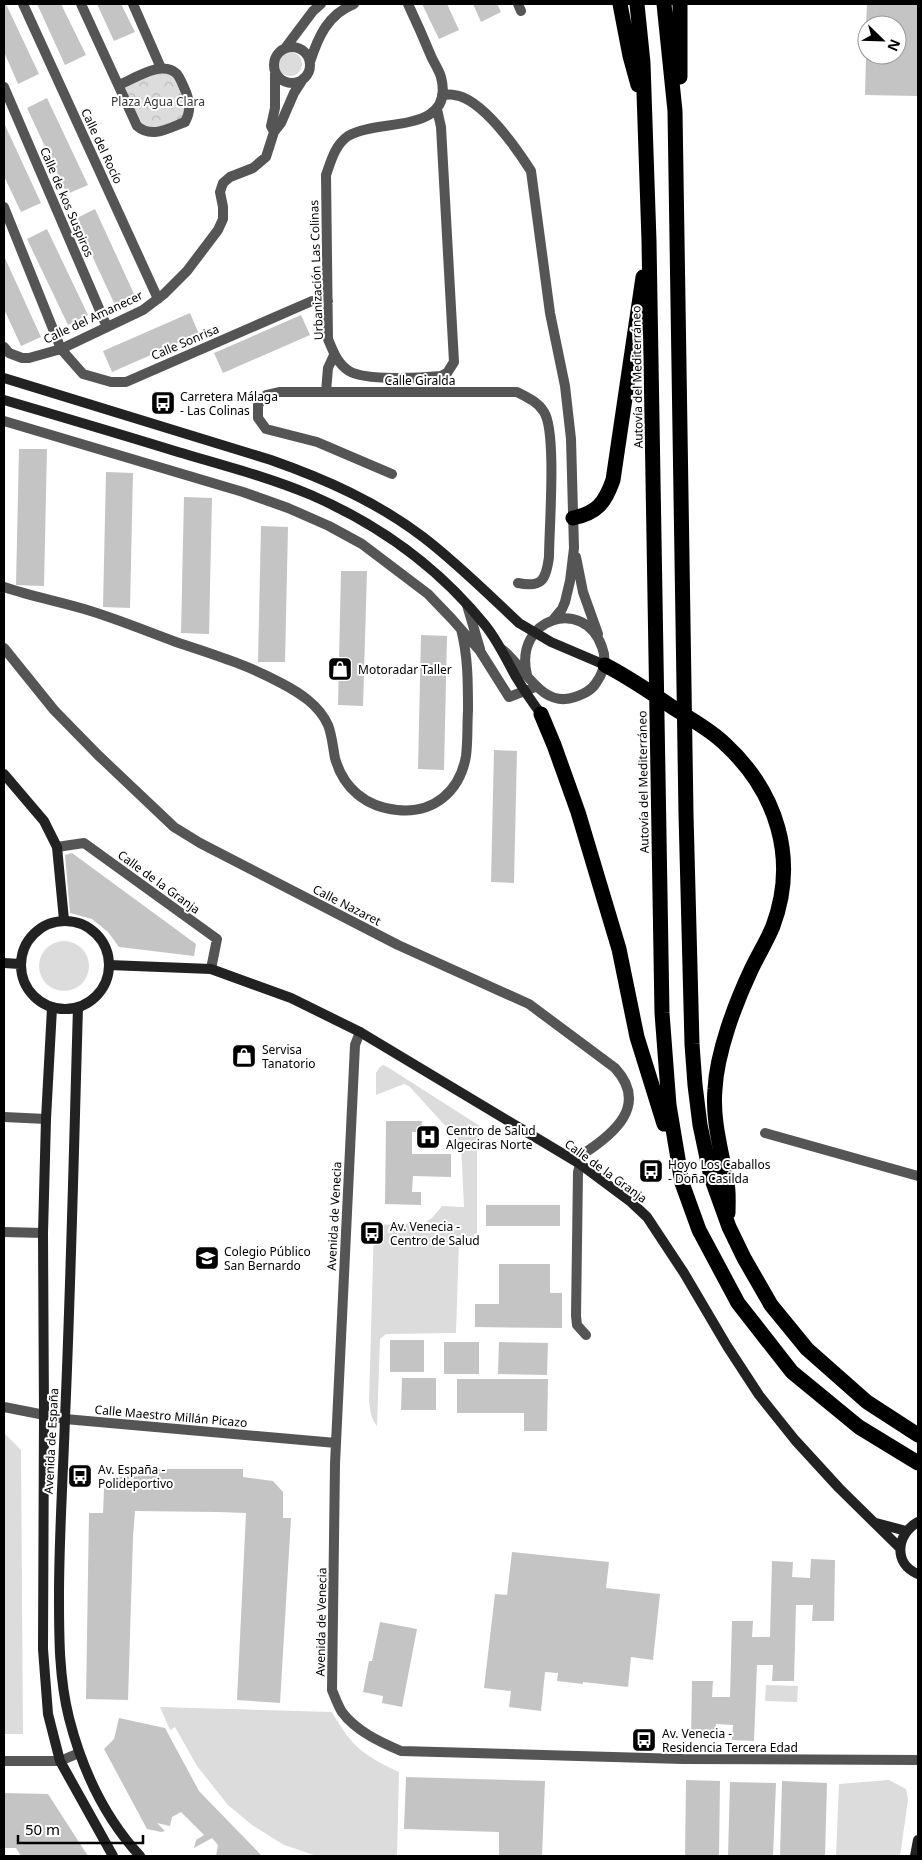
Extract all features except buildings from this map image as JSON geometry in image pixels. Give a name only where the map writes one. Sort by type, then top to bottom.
[{"type":"highway","points":[[620,4],[630,56],[646,111]]},
{"type":"highway","name":"Autovía del Mediterráneo","points":[[637,4],[646,111],[657,644],[662,1013],[669,1106],[682,1183],[699,1230],[738,1302],[792,1372],[859,1427],[918,1463]]},
{"type":"highway","points":[[664,4],[676,111],[686,814],[692,1044],[695,1085],[711,1177],[729,1227],[744,1258],[772,1305],[807,1349],[868,1402],[918,1435]]},
{"type":"highway","points":[[676,111],[680,72],[680,4]]},
{"type":"highway","points":[[573,518],[588,515],[601,505],[613,480],[649,241]]},
{"type":"highway","points":[[605,665],[634,681],[723,742],[743,761],[757,781],[779,830],[784,858],[779,907],[772,928],[750,971],[735,1009],[722,1050],[714,1089],[716,1130],[728,1185],[729,1227]]},
{"type":"highway","points":[[541,714],[581,821],[618,949],[637,1037],[682,1183]]},
{"type":"main road","points":[[4,378],[271,460],[314,475],[351,492],[384,510],[423,537],[519,623],[551,642],[605,665]]},
{"type":"main road","points":[[4,400],[255,475],[310,495],[349,513],[390,538],[426,564],[466,604],[485,625],[503,650],[515,675],[541,714]]},
{"type":"main road","points":[[4,774],[44,821],[57,847],[64,920]]},
{"type":"main road","points":[[64,920],[78,922],[90,928],[101,938],[107,951],[109,965],[107,979],[101,991],[91,1001],[78,1008],[65,1010],[52,1008],[40,1002],[29,991],[22,979],[20,964],[23,951],[34,934],[50,923],[64,920]]},
{"type":"main road","points":[[4,963],[20,964]]},
{"type":"main road","name":"Calle de la Granja","points":[[109,965],[211,969],[290,998],[360,1032],[580,1164],[631,1202],[647,1217],[684,1272],[727,1346],[759,1395],[838,1488],[900,1548],[903,1561],[917,1575]]},
{"type":"main road","name":"Avenida de España","points":[[52,1008],[46,1119],[43,1233],[43,1648],[48,1714],[60,1761],[113,1856]]},
{"type":"main road","name":"Avenida de España","points":[[78,1008],[65,1419],[59,1530],[59,1656],[69,1716],[79,1753],[101,1804],[128,1843],[140,1856]]},
{"type":"main road","points":[[900,1548],[906,1531],[918,1522]]},
{"type":"main road","name":"Calle de la Granja","points":[[876,1523],[906,1531]]},
{"type":"main road","points":[[915,1856],[918,1840]]},
{"type":"street","name":"Calle del Rocío","points":[[23,4],[158,299]]},
{"type":"street","points":[[81,4],[118,85],[137,126],[142,131],[156,133],[185,122],[190,107],[183,86],[176,74],[171,70],[161,68],[118,85]]},
{"type":"street","points":[[134,4],[161,68]]},
{"type":"street","points":[[321,4],[313,11],[286,47],[280,50],[274,61],[276,73],[285,82],[291,83],[303,80],[310,69],[310,62],[316,43],[324,28],[335,15],[354,4]]},
{"type":"street","points":[[408,4],[441,78],[442,95],[437,109]]},
{"type":"street","points":[[286,47],[299,48],[304,51],[310,62]]},
{"type":"street","name":"Calle del Amanecer","points":[[274,132],[271,126],[275,108],[276,73]]},
{"type":"street","name":"Calle del Amanecer","points":[[4,347],[15,356],[22,358],[30,358],[60,349],[143,310],[158,299],[187,271],[218,230],[222,219],[223,207],[220,192],[223,183],[230,177],[260,164],[266,158],[274,132],[281,123],[294,93],[303,80]]},
{"type":"street","name":"Calle de kos Suspiros","points":[[4,87],[107,327]]},
{"type":"street","points":[[442,95],[455,94],[478,107],[508,138],[531,171],[550,313],[566,394],[571,439],[574,548],[584,592],[604,650],[605,665],[594,687],[571,699],[550,697],[535,687]]},
{"type":"street","name":"Urbanización Las Colinas","points":[[437,109],[441,127],[454,362],[447,373],[441,376],[380,378],[359,375],[349,371],[341,364],[334,355],[328,339],[326,175],[337,147],[347,137],[359,131],[400,125],[425,118],[437,109]]},
{"type":"street","points":[[4,207],[60,349]]},
{"type":"street","name":"Calle Sonrisa","points":[[60,349],[83,374],[111,382],[126,382],[312,301],[328,301]]},
{"type":"street","points":[[326,392],[328,368],[334,355]]},
{"type":"street","name":"Calle Giralda","points":[[392,474],[317,442],[271,431],[261,424],[258,418],[258,405],[261,399],[272,392],[517,392],[538,405],[548,420],[551,449],[549,558],[547,572],[539,584],[518,583]]},
{"type":"street","points":[[4,421],[243,492],[288,508],[329,526],[362,544],[428,594],[480,651],[501,682],[508,697],[535,687]]},
{"type":"street","points":[[553,620],[562,609],[567,592],[574,548]]},
{"type":"street","points":[[4,587],[85,609],[248,667],[297,691],[315,706],[328,726],[340,774],[349,787],[360,798],[395,810],[413,810],[433,805],[452,790],[460,774],[467,745],[468,671],[466,649],[461,628]]},
{"type":"street","points":[[466,604],[480,651]]},
{"type":"street","points":[[527,675],[524,660],[525,654],[534,633],[540,626],[553,620],[570,619],[581,622],[592,629],[599,638]]},
{"type":"street","name":"Calle Nazaret","points":[[4,648],[54,710],[98,755],[174,827],[200,843],[398,945],[529,1004],[615,1068],[623,1076],[628,1086],[628,1110],[617,1126],[600,1143],[583,1154],[580,1164]]},
{"type":"street","points":[[503,650],[513,658],[535,687],[541,714]]},
{"type":"street","points":[[501,682],[515,675],[527,675]]},
{"type":"street","name":"Calle de la Granja","points":[[57,847],[84,843],[216,939],[211,969]]},
{"type":"street","name":"Avenida de Venecia","points":[[360,1032],[355,1045],[336,1443],[332,1690],[342,1711],[358,1727],[378,1742],[401,1751],[683,1759],[918,1760]]},
{"type":"street","points":[[4,1117],[46,1119]]},
{"type":"street","points":[[765,1133],[918,1176]]},
{"type":"street","points":[[580,1164],[578,1172],[576,1316],[577,1325],[586,1335]]},
{"type":"street","points":[[4,1232],[43,1233]]},
{"type":"street","name":"Calle Maestro Millán Picazo","points":[[4,1407],[65,1419],[336,1443]]},
{"type":"street","points":[[4,1761],[60,1761],[79,1753]]},
{"type":"green space","points":[[290,52],[295,53],[301,59],[301,69],[295,75],[290,76],[285,75],[279,69],[278,64],[279,59],[285,53]]},
{"type":"green space","name":"Plaza Agua Clara","points":[[171,70],[189,99],[185,122],[143,131],[119,85]]},
{"type":"green space","points":[[59,941],[69,941],[82,948],[89,961],[89,971],[82,984],[69,991],[59,991],[50,987],[43,980],[39,971],[39,961],[43,952],[50,945]]},
{"type":"green space","points":[[383,1065],[483,1128],[477,1146],[477,1234],[474,1234],[474,1241],[459,1241],[456,1333],[386,1334],[380,1339],[377,1426],[370,1411],[369,1401],[374,1225],[424,1223],[432,1218],[442,1206],[464,1207],[461,1143],[409,1086],[404,1084],[376,1095],[376,1073]]},
{"type":"green space","points":[[4,1433],[21,1450],[23,1734],[4,1734]]},
{"type":"green space","points":[[766,1685],[798,1686],[797,1702],[765,1701]]},
{"type":"green space","points":[[160,1707],[332,1712],[346,1734],[359,1749],[399,1772],[397,1856],[317,1856],[284,1845],[252,1825],[228,1805],[197,1766],[175,1727],[170,1730]]},
{"type":"green space","points":[[889,1780],[906,1789],[908,1800],[900,1856],[836,1856],[839,1784]]},
{"type":"place","name":"Carretera Málaga - Las Colinas","points":[[163,403]]},
{"type":"place","name":"Motoradar Taller","points":[[340,669]]},
{"type":"place","name":"Servisa Tanatorio","points":[[244,1056]]},
{"type":"place","name":"Centro de Salud Algeciras Norte","points":[[428,1137]]},
{"type":"place","name":"Hoyo Los Caballos - Doña Casilda","points":[[651,1171]]},
{"type":"place","name":"Av. Venecia - Centro de Salud","points":[[372,1233]]},
{"type":"place","name":"Colegio Público San Bernardo","points":[[207,1258]]},
{"type":"place","name":"Av. España - Polideportivo","points":[[80,1476]]},
{"type":"place","name":"Av. Venecia - Residencia Tercera Edad","points":[[644,1740]]}]
